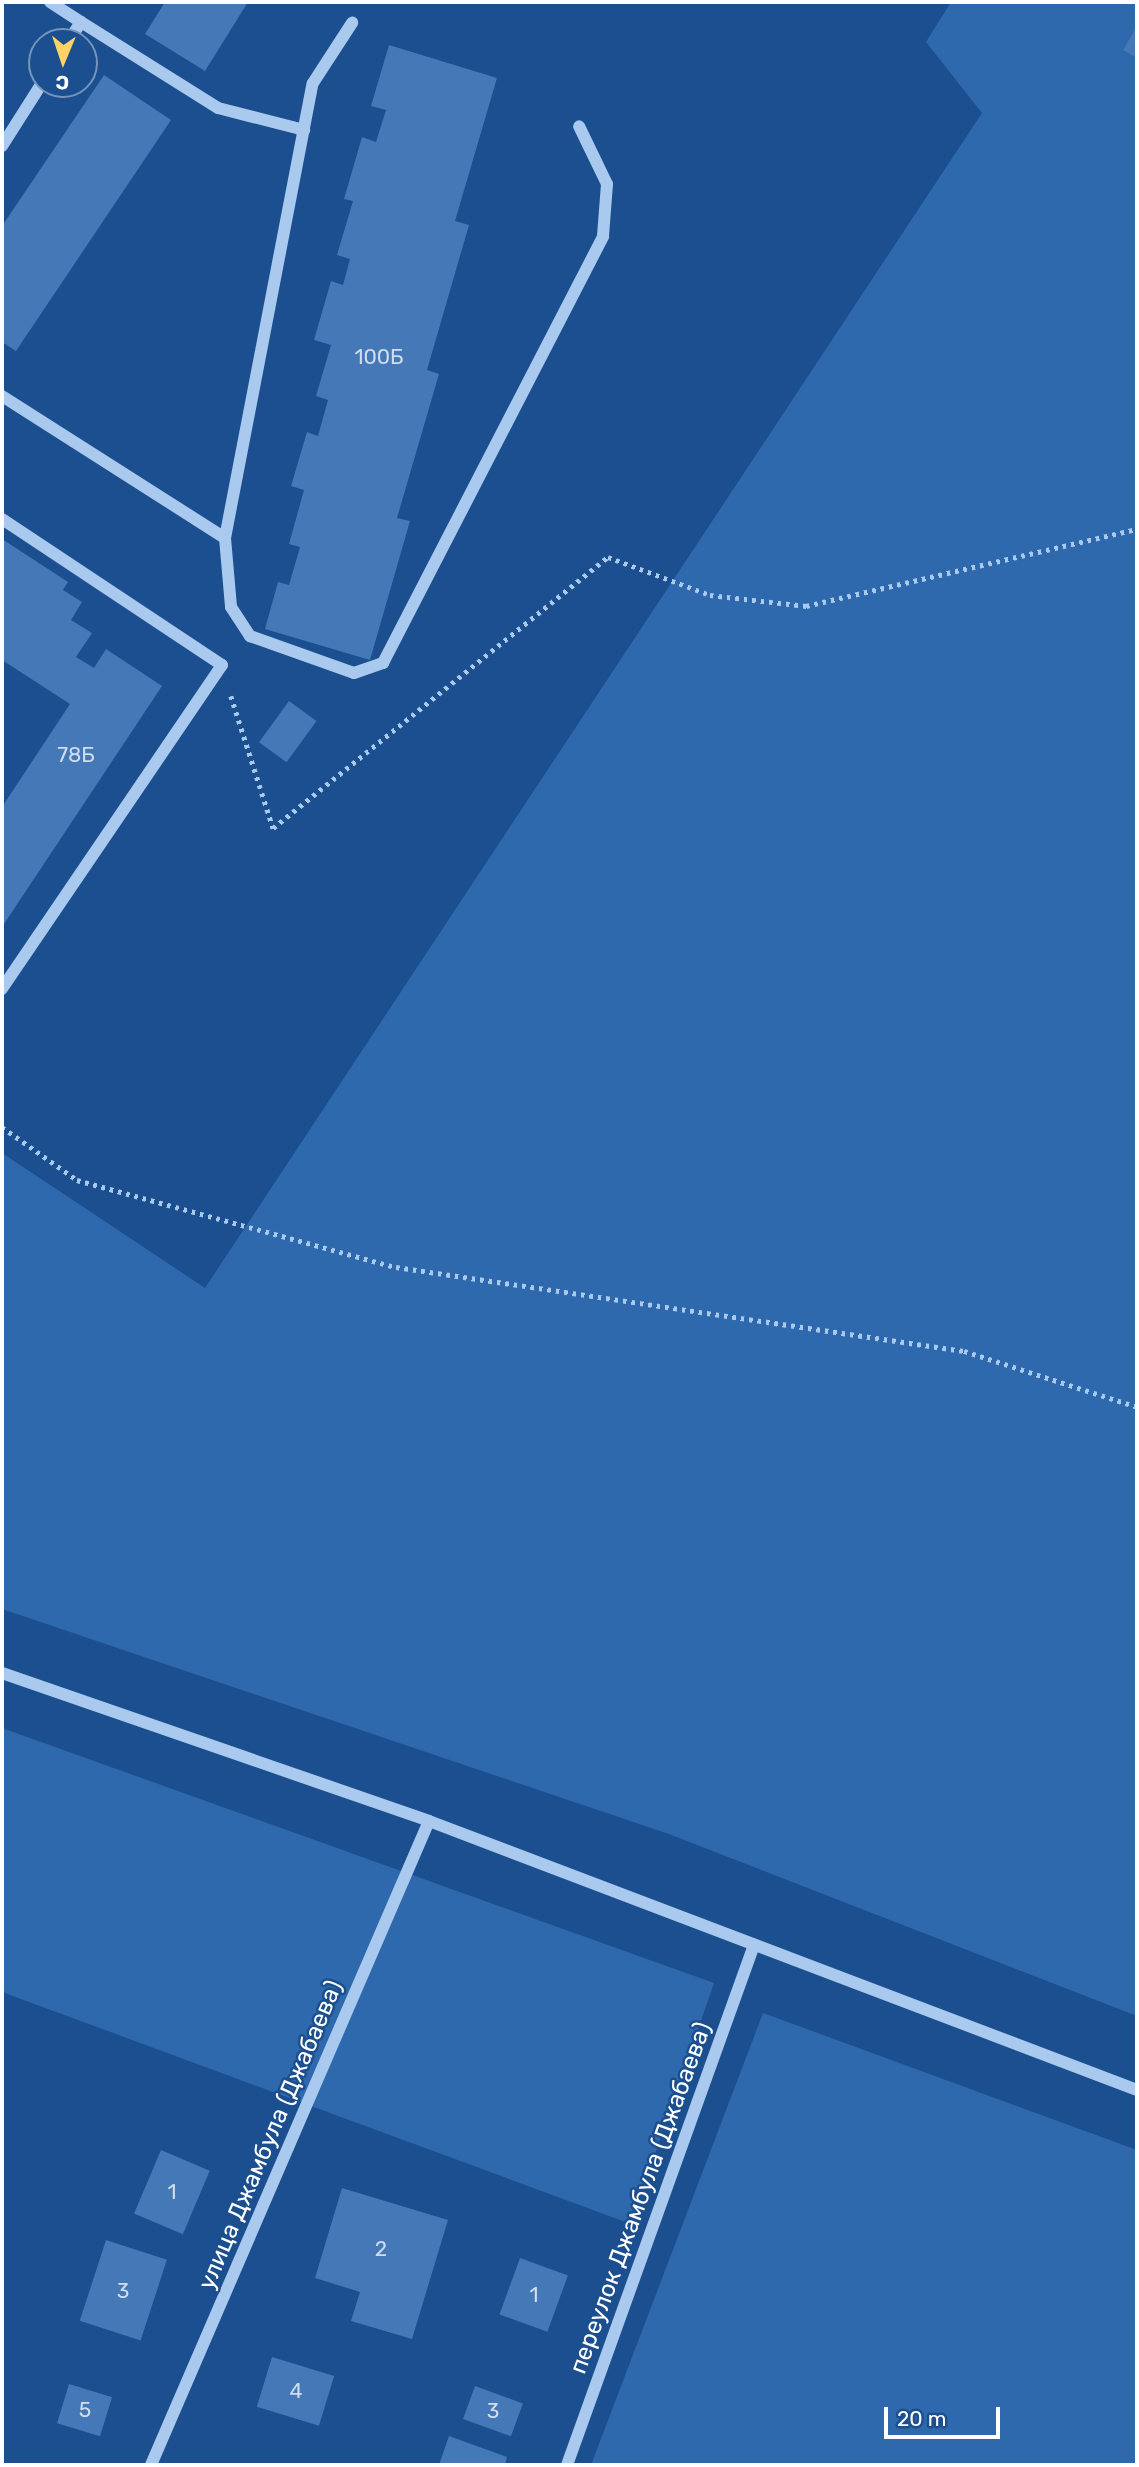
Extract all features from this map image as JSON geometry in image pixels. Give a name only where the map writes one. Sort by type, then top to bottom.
[{"type":"street","points":[[50,2],[218,108],[304,130]]},
{"type":"street","points":[[77,28],[81,22]]},
{"type":"street","points":[[352,23],[313,83],[225,538],[231,607],[250,636],[354,673],[383,663],[603,236],[607,184],[579,126]]},
{"type":"street","points":[[2,146],[32,98]]},
{"type":"street","points":[[2,396],[225,538]]},
{"type":"street","points":[[2,519],[222,666],[2,989]]},
{"type":"street","points":[[2,1673],[429,1821],[1137,2090]]},
{"type":"street","name":"улица Джамбула (Джабаева)","points":[[151,2465],[429,1821]]},
{"type":"street","name":"переулок Джамбула (Джабаева)","points":[[567,2465],[754,1945]]},
{"type":"path","points":[[222,666],[273,828],[608,557],[710,595],[806,606],[1137,529]]},
{"type":"path","points":[[2,1127],[77,1180],[396,1267],[964,1351],[1137,1408]]},
{"type":"shaded area","points":[[951,2],[1137,2],[1137,2016],[669,1834],[2,1609],[2,1153],[205,1288],[982,113],[926,42]]},
{"type":"shaded area","points":[[2,1728],[714,1983],[631,2224],[2,1992]]},
{"type":"shaded area","points":[[763,2013],[1137,2150],[1137,2465],[591,2465]]},
{"type":"building","points":[[165,2],[248,2],[205,71],[145,34]]},
{"type":"building","points":[[1137,26],[1137,58],[1123,50]]},
{"type":"building","points":[[389,45],[497,78],[455,221],[469,225],[427,370],[439,374],[397,518],[410,521],[370,660],[265,629],[278,582],[289,585],[300,547],[289,544],[304,490],[291,486],[307,432],[318,436],[328,400],[316,396],[331,345],[314,340],[331,281],[343,285],[350,259],[337,255],[353,201],[344,199],[362,137],[376,142],[386,110],[371,106]]},
{"type":"building","points":[[104,75],[171,120],[16,351],[2,342],[2,226],[88,98],[98,98],[98,84]]},
{"type":"building","points":[[2,539],[68,582],[63,590],[82,602],[71,620],[92,633],[76,657],[94,668],[106,649],[162,686],[2,927],[2,807],[70,704],[2,660]]},
{"type":"building","points":[[289,701],[317,721],[287,762],[259,742]]},
{"type":"building","points":[[161,2150],[210,2171],[183,2234],[134,2214]]},
{"type":"building","points":[[342,2188],[448,2220],[412,2339],[351,2321],[360,2292],[315,2278]]},
{"type":"building","points":[[106,2240],[167,2260],[141,2341],[80,2321]]},
{"type":"building","points":[[520,2258],[568,2275],[547,2332],[499,2314]]},
{"type":"building","points":[[272,2357],[334,2376],[319,2426],[257,2407]]},
{"type":"building","points":[[69,2384],[112,2397],[100,2436],[57,2423]]},
{"type":"building","points":[[475,2386],[523,2403],[511,2436],[463,2419]]},
{"type":"building","points":[[449,2436],[507,2457],[505,2465],[439,2465]]}]
